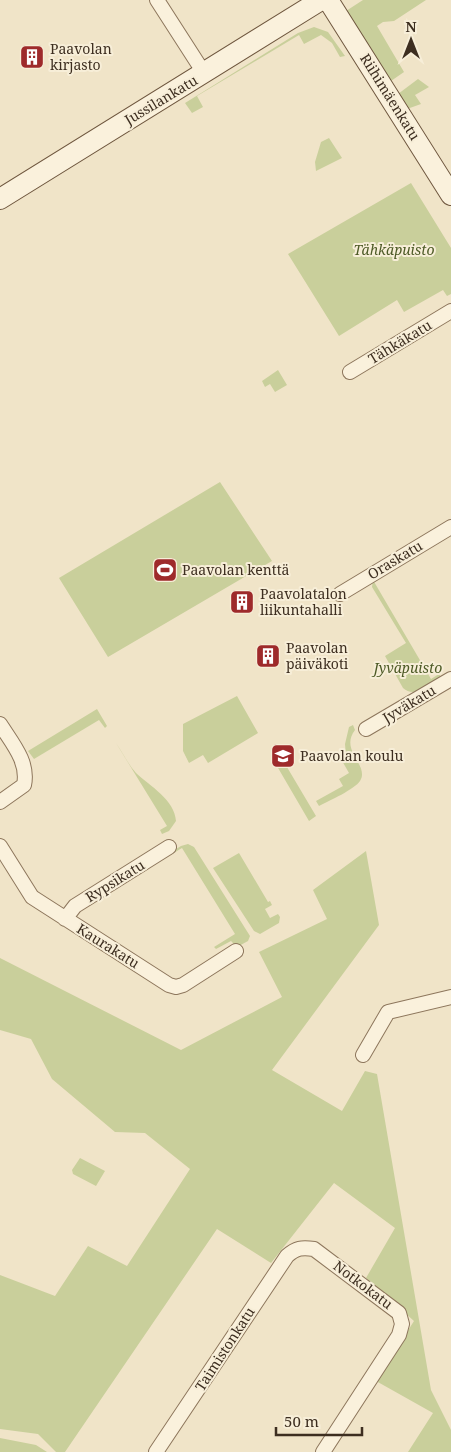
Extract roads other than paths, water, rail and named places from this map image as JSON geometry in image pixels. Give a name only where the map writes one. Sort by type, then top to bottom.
[{"type":"main road","name":"Jussilankatu","points":[[0,199],[321,0]]},
{"type":"main road","name":"Riihimäenkatu","points":[[328,0],[451,195]]},
{"type":"street","points":[[158,0],[204,73]]},
{"type":"street","name":"Tähkäkatu","points":[[350,372],[451,311]]},
{"type":"street","name":"Oraskatu","points":[[340,594],[451,527]]},
{"type":"street","name":"Jyväkatu","points":[[366,729],[451,679]]},
{"type":"street","points":[[0,724],[22,760],[25,777],[24,785],[0,802]]},
{"type":"street","name":"Kaurakatu","points":[[0,846],[32,896],[169,985],[176,987],[183,985],[236,951]]},
{"type":"street","name":"Rypsikatu","points":[[65,919],[75,906],[169,847]]},
{"type":"street","points":[[363,1055],[388,1012],[394,1009],[451,997]]},
{"type":"street","name":"Notkokatu","points":[[296,1249],[314,1249],[399,1313],[402,1330],[323,1452]]},
{"type":"street","name":"Taimistonkatu","points":[[156,1452],[270,1280],[287,1256],[296,1249]]},
{"type":"place","name":"Paavolan kirjasto","points":[[32,57]]},
{"type":"place","name":"Paavolan kenttä","points":[[165,570]]},
{"type":"place","name":"Paavolatalon liikuntahalli","points":[[242,602]]},
{"type":"place","name":"Paavolan päiväkoti","points":[[268,656]]},
{"type":"place","name":"Paavolan koulu","points":[[283,756]]},
{"type":"park label","name":"Tähkäpuisto","points":[[394,250]]},
{"type":"park label","name":"Jyväpuisto","points":[[408,668]]}]
